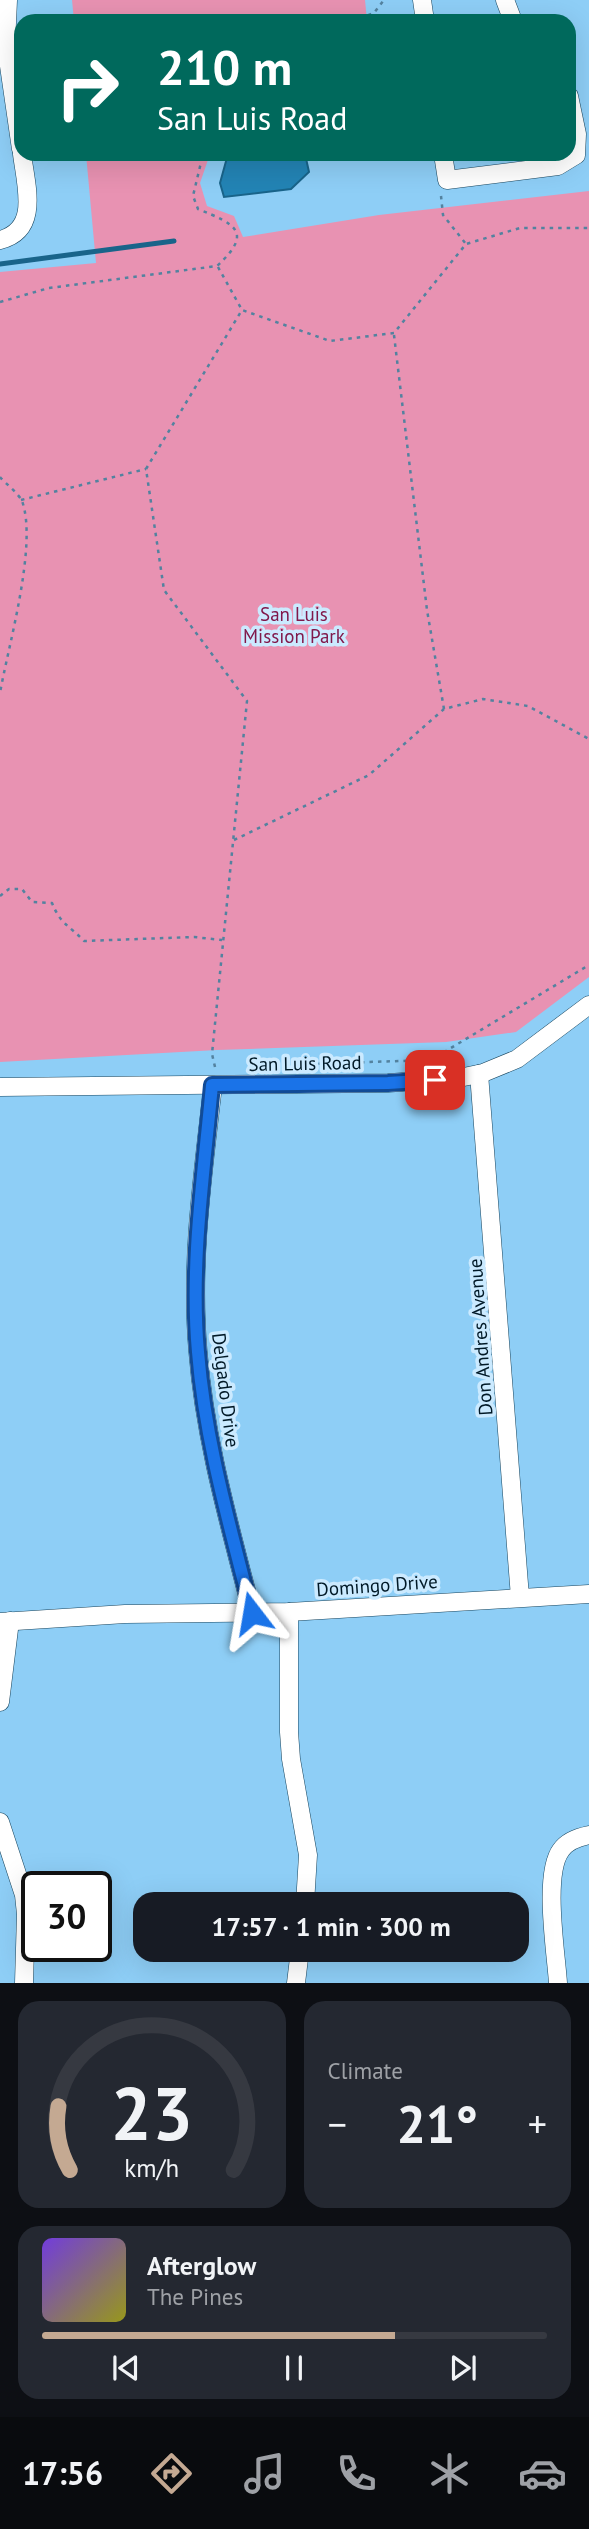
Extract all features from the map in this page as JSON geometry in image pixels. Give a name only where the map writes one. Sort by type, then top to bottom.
[{"type":"street","points":[[8,0],[6,45],[14,102]]},
{"type":"street","points":[[576,129],[576,155]]},
{"type":"street","points":[[0,240],[14,237],[26,220],[27,195],[22,161]]},
{"type":"street","points":[[444,161],[447,180],[558,166],[566,161]]},
{"type":"street","name":"San Luis Road","points":[[0,1087],[388,1083],[459,1078],[505,1066],[589,1005]]},
{"type":"street","name":"Don Andres Avenue","points":[[479,1074],[520,1597]]},
{"type":"street","name":"Delgado Drive","points":[[212,1085],[198,1231],[195,1295],[197,1349],[213,1459],[252,1613]]},
{"type":"street","name":"Domingo Drive","points":[[5,1621],[125,1615],[289,1612],[589,1594]]},
{"type":"street","points":[[289,1612],[289,1732],[291,1759],[309,1855],[306,1892]]},
{"type":"street","points":[[0,1702],[5,1621]]},
{"type":"street","points":[[0,1822],[24,1895],[24,1983]]},
{"type":"street","points":[[558,1983],[551,1875],[561,1849],[569,1842],[589,1835]]},
{"type":"street","points":[[296,1983],[299,1962]]},
{"type":"path","points":[[371,14],[384,0]]},
{"type":"path","points":[[0,302],[49,288],[217,266],[233,252],[238,238],[228,221],[198,209],[193,196],[201,161]]},
{"type":"path","points":[[447,180],[440,195],[443,215],[466,244]]},
{"type":"path","points":[[217,266],[242,310],[330,341],[394,333],[466,244],[520,228],[589,228]]},
{"type":"path","points":[[222,1067],[215,1067],[212,1054],[247,701],[164,590],[146,469],[242,310]]},
{"type":"path","points":[[394,333],[427,610],[444,709]]},
{"type":"path","points":[[21,500],[146,469]]},
{"type":"path","points":[[0,477],[21,500],[27,536],[24,568],[0,694]]},
{"type":"path","points":[[234,840],[369,775],[444,709],[483,699],[528,706],[589,739]]},
{"type":"path","points":[[0,896],[9,889],[22,889],[32,902],[52,904],[59,920],[74,930],[83,941],[194,937],[222,940]]},
{"type":"path","points":[[270,1066],[431,1059],[589,965]]},
{"type":"green space","points":[[72,0],[365,0],[366,14],[73,14]]},
{"type":"green space","name":"San Luis Mission Park","points":[[87,161],[208,161],[200,183],[207,206],[234,216],[243,237],[379,215],[589,191],[589,977],[516,1032],[446,1042],[217,1050],[0,1062],[0,272],[96,263]]},
{"type":"water","points":[[226,161],[307,161],[309,172],[291,189],[224,197],[220,183]]},
{"type":"waterway","points":[[0,264],[174,241]]},
{"type":"route","points":[[252,1613],[213,1459],[197,1349],[195,1295],[198,1231],[212,1085],[435,1080]]}]
